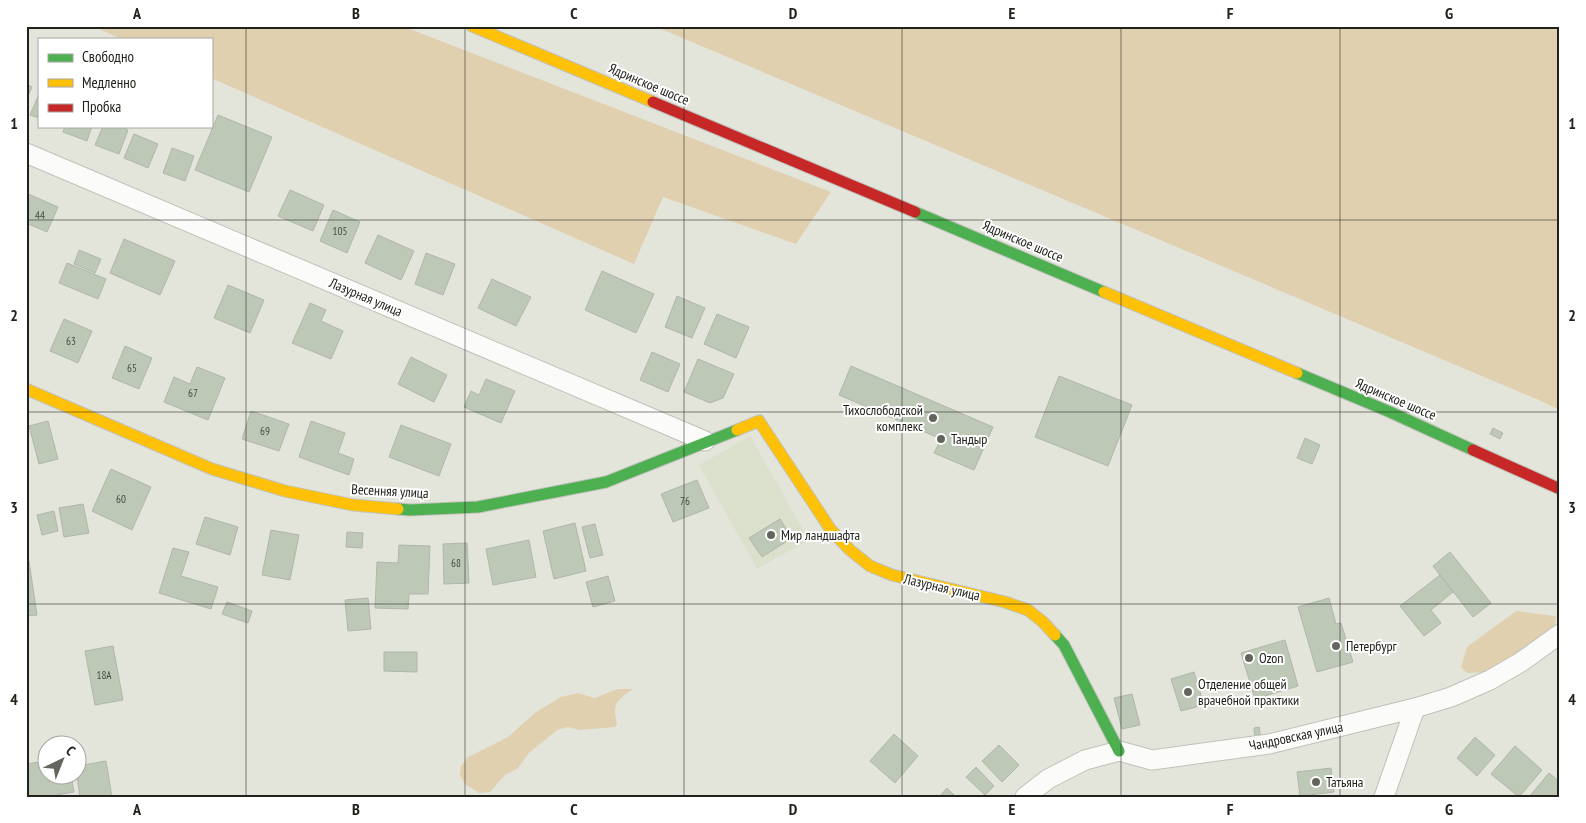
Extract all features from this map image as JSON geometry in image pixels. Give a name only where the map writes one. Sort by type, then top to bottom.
[{"type":"street","name":"Ядринское шоссе","points":[[472,26],[1390,412],[1513,466],[1560,489]]},
{"type":"street","name":"Лазурная улица","points":[[26,153],[705,441]]},
{"type":"street","name":"Весенняя улица","points":[[26,389],[212,468],[284,491],[353,505],[410,510],[478,507],[606,482],[759,421]]},
{"type":"street","name":"Лазурная улица","points":[[759,421],[831,530],[850,550],[870,566],[892,575],[1005,602],[1028,610],[1043,622],[1064,645],[1119,751]]},
{"type":"street","name":"Чандровская улица","points":[[1119,751],[1152,760],[1269,744],[1415,708],[1451,697],[1490,680],[1521,662],[1560,634]]},
{"type":"street","points":[[1384,797],[1415,708]]},
{"type":"street","points":[[1025,797],[1048,780],[1085,760],[1119,751]]},
{"type":"shaded area","points":[[93,26],[402,26],[831,192],[796,244],[663,197],[634,264],[212,78],[212,38],[119,38]]},
{"type":"shaded area","points":[[654,26],[1560,26],[1560,410],[1541,401]]},
{"type":"shaded area","points":[[750,436],[809,540],[757,569],[699,465]]},
{"type":"shaded area","points":[[1516,611],[1556,616],[1555,626],[1489,672],[1467,673],[1461,667],[1467,647]]},
{"type":"shaded area","points":[[618,689],[633,689],[619,700],[615,707],[617,724],[615,727],[579,730],[568,727],[557,730],[529,753],[518,768],[505,775],[490,792],[479,793],[466,785],[460,775],[461,766],[468,757],[508,737],[536,712],[561,697],[578,693],[594,698]]},
{"type":"building","points":[[26,84],[32,87],[26,100]]},
{"type":"building","points":[[38,96],[38,118],[30,115]]},
{"type":"building","points":[[218,115],[272,137],[249,192],[195,170]]},
{"type":"building","points":[[64,128],[91,128],[87,141],[63,132]]},
{"type":"building","points":[[102,128],[124,128],[128,130],[119,154],[95,145]]},
{"type":"building","points":[[134,134],[158,144],[148,168],[124,158]]},
{"type":"building","points":[[172,148],[194,156],[185,181],[163,173]]},
{"type":"building","points":[[290,190],[324,205],[313,231],[278,216]]},
{"type":"building","points":[[26,193],[58,207],[47,232],[26,223]]},
{"type":"building","points":[[333,210],[360,222],[347,253],[320,241]]},
{"type":"building","points":[[378,235],[414,251],[401,280],[365,263]]},
{"type":"building","points":[[124,239],[175,261],[160,295],[110,273]]},
{"type":"building","points":[[79,250],[101,259],[95,273],[74,264]]},
{"type":"building","points":[[426,253],[455,264],[443,295],[415,284]]},
{"type":"building","points":[[67,263],[106,279],[98,299],[59,283]]},
{"type":"building","points":[[602,271],[654,294],[636,333],[585,310]]},
{"type":"building","points":[[492,279],[531,297],[516,326],[478,308]]},
{"type":"building","points":[[228,285],[264,300],[250,333],[214,318]]},
{"type":"building","points":[[677,296],[705,308],[692,338],[665,327]]},
{"type":"building","points":[[310,303],[326,310],[321,321],[343,331],[331,359],[292,343]]},
{"type":"building","points":[[717,314],[749,327],[736,358],[704,344]]},
{"type":"building","points":[[64,319],[92,331],[78,363],[50,351]]},
{"type":"building","points":[[125,346],[152,358],[139,389],[112,378]]},
{"type":"building","points":[[652,352],[680,364],[668,392],[640,380]]},
{"type":"building","points":[[411,357],[447,375],[434,402],[398,384]]},
{"type":"building","points":[[698,359],[734,374],[723,398],[710,403],[684,392]]},
{"type":"building","name":"Тихослободской комплекс","points":[[851,366],[993,427],[974,470],[934,453],[941,439],[839,395]]},
{"type":"building","points":[[197,367],[225,378],[208,420],[164,402],[174,377],[190,384]]},
{"type":"building","points":[[1059,376],[1132,405],[1108,466],[1035,437]]},
{"type":"building","points":[[486,379],[515,391],[501,423],[464,407],[471,391],[479,395]]},
{"type":"building","points":[[251,411],[289,424],[279,451],[242,439]]},
{"type":"building","points":[[48,421],[58,459],[39,464],[29,426]]},
{"type":"building","points":[[311,421],[345,433],[338,453],[354,459],[349,475],[299,457]]},
{"type":"building","points":[[401,425],[451,444],[439,476],[389,457]]},
{"type":"building","points":[[1493,428],[1503,433],[1500,439],[1490,434]]},
{"type":"building","points":[[1305,438],[1320,445],[1312,464],[1297,458]]},
{"type":"building","points":[[111,469],[151,487],[132,530],[92,511]]},
{"type":"building","points":[[697,480],[709,508],[673,522],[661,494]]},
{"type":"building","points":[[83,504],[89,533],[64,537],[59,508]]},
{"type":"building","points":[[54,511],[58,531],[42,535],[37,515]]},
{"type":"building","points":[[205,517],[238,527],[230,555],[196,544]]},
{"type":"building","points":[[780,519],[792,538],[762,557],[749,538]]},
{"type":"building","points":[[575,523],[586,571],[554,579],[543,531]]},
{"type":"building","points":[[595,524],[603,555],[590,558],[582,527]]},
{"type":"building","points":[[271,530],[299,535],[290,580],[262,575]]},
{"type":"building","points":[[347,532],[363,533],[362,548],[346,547]]},
{"type":"building","points":[[529,540],[536,577],[493,585],[486,549]]},
{"type":"building","points":[[467,543],[469,583],[444,584],[443,544]]},
{"type":"building","points":[[399,545],[430,546],[428,594],[409,594],[408,609],[375,608],[377,562],[398,563]]},
{"type":"building","points":[[173,548],[189,552],[181,576],[218,587],[211,609],[159,593]]},
{"type":"building","points":[[1450,552],[1491,603],[1473,617],[1433,566]]},
{"type":"building","points":[[26,561],[29,561],[37,615],[26,616]]},
{"type":"building","points":[[1440,575],[1453,592],[1431,610],[1441,623],[1424,636],[1400,606]]},
{"type":"building","points":[[608,576],[615,601],[593,607],[586,582]]},
{"type":"building","points":[[368,598],[371,629],[348,631],[345,600]]},
{"type":"building","points":[[1329,598],[1336,624],[1341,623],[1353,662],[1317,672],[1298,607]]},
{"type":"building","points":[[227,602],[252,611],[248,623],[222,614]]},
{"type":"building","points":[[1285,640],[1298,686],[1255,699],[1241,653]]},
{"type":"building","points":[[113,646],[123,700],[95,705],[85,651]]},
{"type":"building","points":[[384,652],[417,652],[417,672],[384,671]]},
{"type":"building","name":"Отделение общей врачебной практики","points":[[1194,672],[1204,705],[1181,711],[1171,679]]},
{"type":"building","points":[[1132,694],[1140,725],[1122,729],[1114,698]]},
{"type":"building","points":[[1259,727],[1261,739],[1255,739],[1254,728]]},
{"type":"building","points":[[894,734],[918,756],[895,783],[870,761]]},
{"type":"building","points":[[1475,737],[1495,755],[1477,776],[1457,758]]},
{"type":"building","points":[[999,745],[1019,765],[1002,782],[982,761]]},
{"type":"building","points":[[1515,746],[1542,770],[1519,797],[1491,774]]},
{"type":"building","points":[[106,761],[112,797],[80,797],[78,786],[88,786],[88,764]]},
{"type":"building","points":[[38,762],[38,786],[73,786],[74,792],[45,797],[26,797],[26,764]]},
{"type":"building","points":[[976,767],[994,786],[985,795],[966,777]]},
{"type":"building","name":"Татьяна","points":[[1331,768],[1334,792],[1300,796],[1297,772]]},
{"type":"building","points":[[1549,773],[1560,782],[1560,797],[1529,797]]},
{"type":"building","points":[[947,788],[956,797],[939,797]]},
{"type":"traffic: fast","points":[[915,212],[1104,292]]},
{"type":"traffic: fast","points":[[1297,373],[1390,412],[1473,450]]},
{"type":"traffic: fast","points":[[398,509],[478,507],[606,482],[737,430]]},
{"type":"traffic: fast","points":[[1055,635],[1064,645],[1119,751]]},
{"type":"traffic: slow","points":[[472,26],[653,102]]},
{"type":"traffic: slow","points":[[1104,292],[1297,373]]},
{"type":"traffic: slow","points":[[26,389],[212,469],[285,491],[353,505],[398,509]]},
{"type":"traffic: slow","points":[[737,430],[759,421],[831,530],[850,550],[870,566],[892,575],[1005,602],[1028,610],[1055,635]]},
{"type":"traffic: jam","points":[[653,102],[915,212]]},
{"type":"traffic: jam","points":[[1473,450],[1560,489]]},
{"type":"place","name":"Тихослободской комплекс","points":[[933,418]]},
{"type":"place","name":"Тандыр","points":[[941,439]]},
{"type":"place","name":"Мир ландшафта","points":[[771,535]]},
{"type":"place","name":"Петербург","points":[[1336,646]]},
{"type":"place","name":"Ozon","points":[[1249,658]]},
{"type":"place","name":"Отделение общей врачебной практики","points":[[1188,692]]},
{"type":"place","name":"Татьяна","points":[[1316,782]]}]
